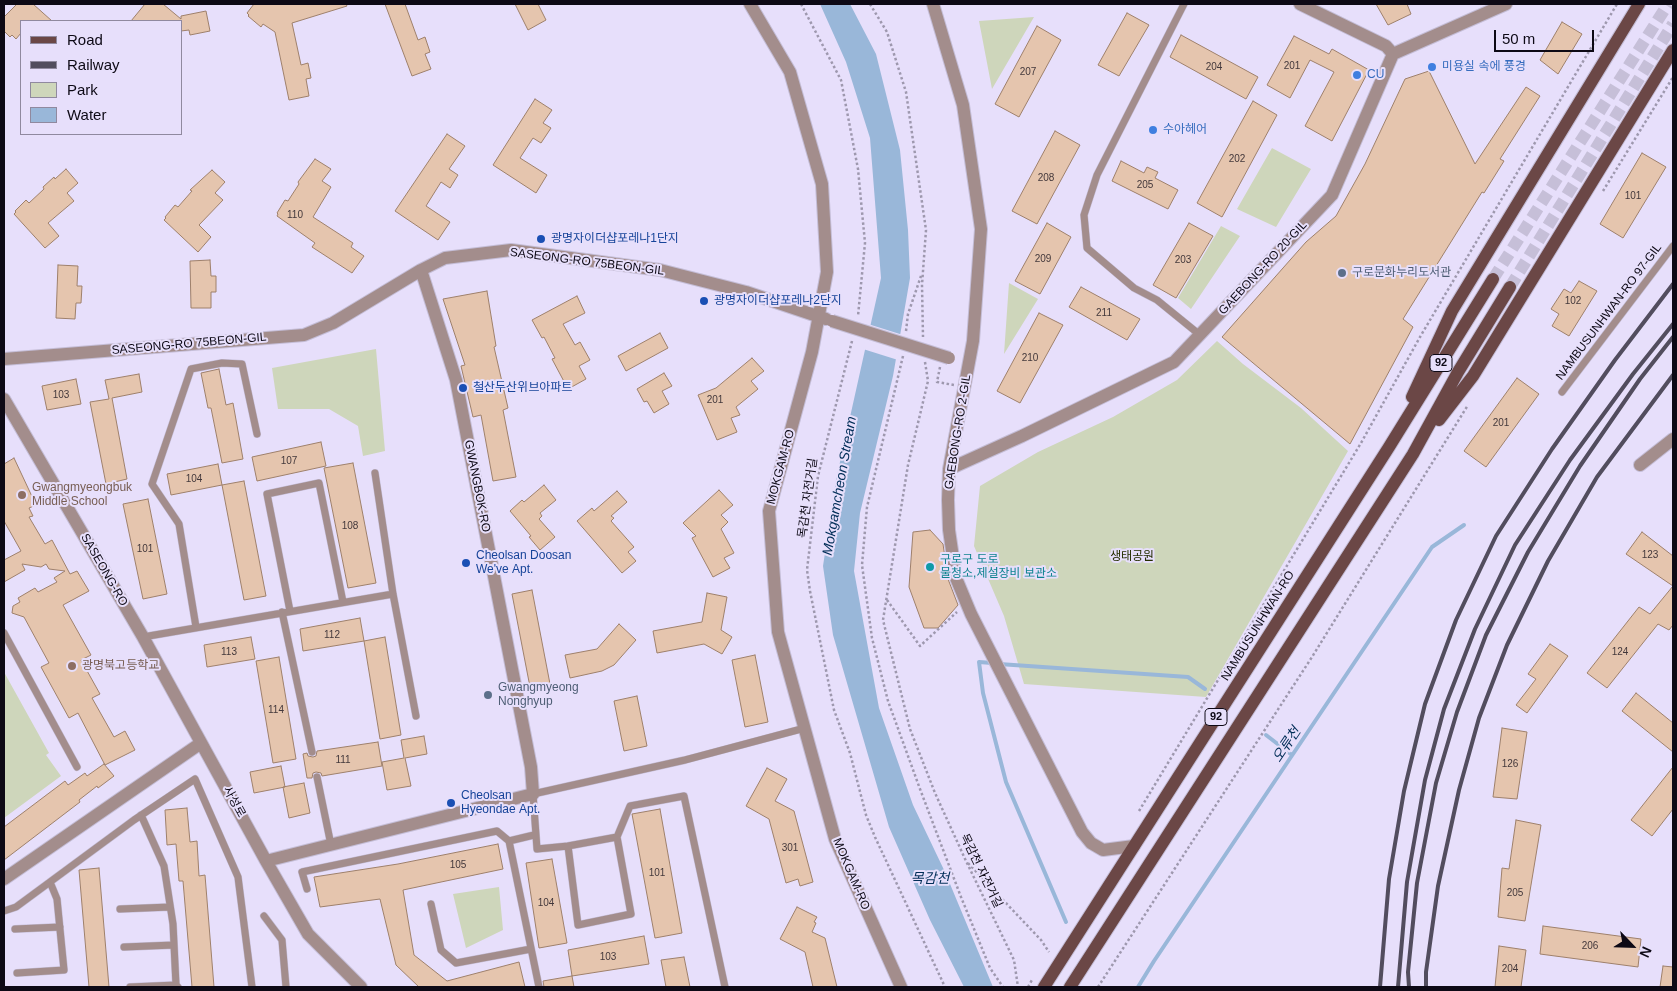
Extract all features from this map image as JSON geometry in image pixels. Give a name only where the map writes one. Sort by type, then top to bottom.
[{"type":"main road","points":[[1389,447],[1452,311],[1639,4]]},
{"type":"main road","points":[[1413,454],[1473,376],[1673,50]]},
{"type":"main road","name":"NAMBUSUNHWAN-RO","points":[[1044,987],[1389,447],[1493,279]]},
{"type":"main road","name":"92","points":[[1070,987],[1413,454],[1458,372],[1510,288]]},
{"type":"street","name":"MOKGAM-RO","points":[[750,4],[790,72],[822,184],[827,272],[812,352],[769,511],[778,632],[835,839],[901,987]]},
{"type":"street","points":[[1300,4],[1320,8],[1386,46],[1393,54],[1506,4]]},
{"type":"street","name":"GAEBONG-RO 2-GIL","points":[[938,5],[963,105],[981,229],[973,341],[950,468],[949,530],[956,578],[969,608],[1082,832],[1091,843],[1103,850],[1134,846]]},
{"type":"street","name":"GAEBONG-RO 20-GIL","points":[[950,468],[1022,436],[1174,362],[1332,195],[1393,54]]},
{"type":"street","name":"SASEONG-RO 75BEON-GIL","points":[[4,359],[304,335],[333,323],[421,270],[445,258],[511,250],[660,270],[746,292],[945,359],[968,363]]},
{"type":"street","name":"GWANGBOK-RO","points":[[421,270],[456,380],[531,767],[532,794]]},
{"type":"street","name":"SASEONG-RO","points":[[4,399],[201,742]]},
{"type":"street","points":[[1640,465],[1673,439]]},
{"type":"street","points":[[4,879],[201,742]]},
{"type":"street","name":"사성로","points":[[201,742],[266,861]]},
{"type":"street","points":[[361,987],[308,934],[266,861],[532,794]]},
{"type":"lane","points":[[1184,4],[1097,175],[1084,215],[1086,248],[1134,288],[1157,300],[1200,335]]},
{"type":"lane","name":"NAMBUSUNHWAN-RO 97-GIL","points":[[1562,392],[1673,246]]},
{"type":"lane","points":[[196,627],[179,524],[152,484],[192,369],[222,362],[242,364],[257,434]]},
{"type":"lane","points":[[375,473],[393,594],[416,716]]},
{"type":"lane","points":[[312,752],[286,612],[267,494],[319,483],[343,602]]},
{"type":"lane","points":[[142,637],[393,594]]},
{"type":"lane","points":[[4,633],[77,767]]},
{"type":"lane","points":[[617,837],[568,846],[537,849],[534,835],[532,794],[685,760],[805,728]]},
{"type":"lane","points":[[317,777],[331,845]]},
{"type":"lane","points":[[4,911],[16,907],[141,815],[195,780],[238,877],[252,987]]},
{"type":"lane","points":[[568,846],[578,925],[632,914],[617,837],[630,806],[684,796],[725,987]]},
{"type":"lane","points":[[130,987],[177,986],[170,907],[164,866],[141,815]]},
{"type":"lane","points":[[307,889],[302,872],[497,831],[509,841],[539,987]]},
{"type":"lane","points":[[509,841],[534,835]]},
{"type":"lane","points":[[18,973],[64,970],[57,899],[50,882]]},
{"type":"lane","points":[[431,904],[441,950],[456,963],[531,948]]},
{"type":"lane","points":[[120,909],[170,907]]},
{"type":"lane","points":[[264,916],[282,940],[286,987]]},
{"type":"lane","points":[[15,930],[60,927]]},
{"type":"lane","points":[[124,947],[174,945]]},
{"type":"path","points":[[801,4],[841,80],[858,169],[865,243],[860,309],[857,318]]},
{"type":"path","points":[[870,4],[887,32],[906,92],[926,230],[923,272],[923,346]]},
{"type":"path","points":[[1140,811],[1356,451],[1420,337],[1617,4]]},
{"type":"path","points":[[1603,192],[1673,77]]},
{"type":"path","points":[[906,331],[908,314],[923,272]]},
{"type":"path","name":"목감천 자전거길","points":[[853,336],[818,476],[807,570],[834,710],[850,754],[866,816],[874,837],[945,987]]},
{"type":"path","points":[[904,348],[902,365],[890,407],[867,507],[862,565],[872,638],[888,701],[927,807],[990,968],[1003,987]]},
{"type":"path","name":"목감천 자전거길","points":[[923,355],[928,381],[908,465],[883,620],[910,729],[935,793],[1014,960],[1018,987]]},
{"type":"path","points":[[937,382],[945,359]]},
{"type":"path","points":[[1098,987],[1312,657],[1473,398]]},
{"type":"path","points":[[886,599],[920,646],[969,608]]},
{"type":"path","points":[[966,861],[1041,940],[1050,952]]},
{"type":"green space","points":[[1034,17],[992,89],[979,21]]},
{"type":"green space","points":[[1272,148],[1311,169],[1276,227],[1237,209]]},
{"type":"green space","points":[[1221,226],[1240,236],[1191,309],[1178,298]]},
{"type":"green space","points":[[1009,283],[1038,299],[1004,354]]},
{"type":"green space","name":"생태공원","points":[[1217,341],[1243,364],[1301,408],[1348,451],[1206,697],[1024,684],[1004,616],[974,546],[980,486],[1038,452],[1113,417],[1177,380]]},
{"type":"green space","points":[[376,349],[385,451],[363,456],[358,426],[329,409],[278,409],[272,368]]},
{"type":"green space","points":[[4,672],[49,753],[46,755],[61,776],[4,818]]},
{"type":"green space","points":[[499,887],[503,930],[466,948],[453,894]]},
{"type":"water","name":"목감천","points":[[820,4],[850,4],[876,54],[900,150],[908,230],[910,278],[893,376],[860,513],[854,571],[879,708],[913,805],[945,872],[993,987],[964,987],[930,920],[889,827],[833,635],[823,566],[836,480],[881,278],[870,138],[846,62]]},
{"type":"pier","points":[[868,324],[903,335],[898,360],[863,349]]},
{"type":"building","points":[[17,4],[33,4],[51,20],[20,20],[20,34],[16,39],[12,35],[10,37],[4,31],[4,17]]},
{"type":"building","points":[[145,4],[163,4],[181,19],[181,16],[206,11],[210,31],[190,35],[189,30],[182,31],[182,20],[132,20]]},
{"type":"building","points":[[254,4],[346,4],[347,6],[292,23],[301,65],[308,63],[311,78],[306,79],[309,96],[289,100],[275,32],[263,24],[261,27],[248,16],[247,13]]},
{"type":"building","points":[[385,4],[405,4],[418,40],[425,37],[430,52],[425,54],[431,69],[412,76]]},
{"type":"building","points":[[515,4],[538,4],[546,20],[528,30]]},
{"type":"building","points":[[1376,4],[1407,4],[1411,14],[1388,25]]},
{"type":"building","points":[[1127,13],[1149,25],[1119,76],[1098,65]]},
{"type":"building","points":[[1562,22],[1582,34],[1558,74],[1540,60]]},
{"type":"building","points":[[1037,26],[1061,40],[1019,117],[995,104]]},
{"type":"building","points":[[1181,35],[1258,77],[1246,99],[1170,57]]},
{"type":"building","points":[[1294,36],[1329,54],[1332,49],[1369,70],[1332,141],[1305,126],[1334,72],[1310,60],[1290,98],[1267,85]]},
{"type":"building","name":"구로문화누리도서관","points":[[1429,71],[1475,164],[1526,87],[1540,96],[1500,159],[1504,161],[1484,193],[1482,192],[1403,319],[1413,327],[1350,444],[1222,337],[1306,242],[1336,216],[1365,164],[1405,79]]},
{"type":"building","points":[[535,99],[552,110],[543,123],[551,128],[541,143],[533,138],[520,158],[547,175],[536,193],[493,165]]},
{"type":"building","points":[[1253,101],[1277,115],[1222,217],[1197,203]]},
{"type":"building","points":[[1055,131],[1080,145],[1037,224],[1012,211]]},
{"type":"building","points":[[447,134],[465,146],[449,169],[458,175],[450,188],[441,182],[426,206],[450,222],[438,240],[395,211]]},
{"type":"building","points":[[1642,153],[1666,167],[1623,238],[1600,224]]},
{"type":"building","points":[[315,159],[331,169],[322,181],[331,187],[313,217],[353,243],[351,247],[364,256],[352,273],[312,247],[315,243],[277,216],[285,200],[288,201],[299,184],[298,182]]},
{"type":"building","points":[[1121,161],[1144,173],[1147,167],[1158,172],[1155,178],[1178,190],[1168,209],[1112,181]]},
{"type":"building","points":[[66,169],[78,183],[67,193],[74,201],[48,223],[59,236],[45,248],[14,214],[26,200],[29,203],[44,189],[43,187]]},
{"type":"building","points":[[212,170],[225,182],[215,193],[223,200],[199,225],[211,237],[198,252],[164,220],[175,205],[178,207],[192,191],[190,190]]},
{"type":"building","points":[[1047,223],[1071,237],[1040,294],[1015,281]]},
{"type":"building","points":[[1189,223],[1213,236],[1176,298],[1153,285]]},
{"type":"building","points":[[210,260],[211,276],[216,276],[216,292],[211,292],[211,308],[191,308],[190,261]]},
{"type":"building","points":[[58,265],[78,266],[77,286],[82,286],[81,303],[76,303],[75,319],[56,318]]},
{"type":"building","points":[[1579,281],[1597,291],[1569,336],[1552,326],[1559,314],[1551,309],[1564,289],[1571,293]]},
{"type":"building","points":[[1081,287],[1140,319],[1127,340],[1069,307]]},
{"type":"building","points":[[487,291],[496,346],[494,347],[508,408],[503,410],[516,477],[493,481],[481,415],[473,417],[461,366],[465,365],[443,299]]},
{"type":"building","points":[[577,296],[585,313],[563,324],[575,345],[580,342],[590,360],[579,366],[586,379],[568,389],[552,359],[555,358],[532,320]]},
{"type":"building","points":[[1039,313],[1063,325],[1020,403],[997,391]]},
{"type":"building","points":[[660,333],[668,348],[626,371],[618,356]]},
{"type":"building","points":[[752,358],[764,371],[751,381],[758,389],[736,407],[740,415],[731,418],[737,432],[717,440],[698,395],[716,388]]},
{"type":"building","points":[[219,369],[226,405],[233,403],[243,459],[222,463],[211,408],[208,408],[201,373]]},
{"type":"building","points":[[664,373],[672,386],[662,391],[669,404],[654,413],[647,401],[644,402],[637,389]]},
{"type":"building","points":[[139,374],[142,392],[112,398],[127,479],[106,484],[90,402],[109,399],[105,380]]},
{"type":"building","points":[[1517,378],[1539,394],[1486,467],[1464,451]]},
{"type":"building","points":[[76,379],[81,404],[47,410],[42,386]]},
{"type":"building","points":[[321,442],[326,466],[257,481],[252,457]]},
{"type":"building","points":[[14,458],[36,505],[29,508],[33,516],[29,517],[45,544],[52,540],[70,574],[77,571],[89,591],[63,605],[91,655],[81,660],[100,694],[92,698],[114,737],[125,731],[135,750],[105,765],[78,713],[69,718],[41,667],[49,663],[24,617],[12,613],[13,606],[20,602],[18,598],[35,588],[38,592],[57,582],[54,578],[65,571],[49,569],[46,564],[41,567],[22,564],[25,570],[4,582],[4,560],[21,551],[4,521],[4,464]]},
{"type":"building","points":[[353,463],[376,583],[348,588],[324,468]]},
{"type":"building","points":[[218,464],[222,485],[171,495],[167,474]]},
{"type":"building","points":[[244,481],[266,596],[244,600],[222,485]]},
{"type":"building","points":[[544,485],[556,500],[540,513],[542,516],[539,519],[555,537],[540,550],[510,511]]},
{"type":"building","points":[[719,490],[733,505],[721,515],[728,522],[721,529],[734,553],[724,558],[730,568],[713,577],[692,538],[696,536],[683,523]]},
{"type":"building","points":[[617,491],[627,502],[611,516],[614,518],[611,521],[634,547],[628,552],[636,561],[622,573],[577,521],[592,508],[594,511]]},
{"type":"building","points":[[148,499],[167,594],[143,599],[123,504]]},
{"type":"building","name":"구로구 도로 물청소,제설장비 보관소","points":[[930,530],[943,544],[948,579],[958,605],[938,628],[924,628],[909,587],[913,532]]},
{"type":"building","points":[[1642,532],[1673,556],[1673,586],[1626,554]]},
{"type":"building","points":[[1673,586],[1673,625],[1669,630],[1658,624],[1607,688],[1587,673],[1639,607],[1650,614]]},
{"type":"building","points":[[532,590],[550,684],[530,687],[512,594]]},
{"type":"building","points":[[707,593],[727,597],[721,630],[732,637],[722,654],[704,644],[657,653],[653,631],[702,622]]},
{"type":"building","points":[[360,618],[364,641],[303,651],[300,629]]},
{"type":"building","points":[[619,624],[636,640],[614,665],[602,671],[570,678],[565,655],[597,649]]},
{"type":"building","points":[[251,637],[255,659],[207,667],[204,645]]},
{"type":"building","points":[[385,637],[401,735],[380,739],[364,641]]},
{"type":"building","points":[[1550,644],[1568,656],[1527,713],[1516,705],[1536,679],[1528,674]]},
{"type":"building","points":[[755,655],[768,722],[745,727],[732,660]]},
{"type":"building","points":[[279,657],[296,759],[273,763],[256,661]]},
{"type":"building","points":[[1636,693],[1673,723],[1673,752],[1622,711]]},
{"type":"building","points":[[637,696],[647,746],[624,751],[614,701]]},
{"type":"building","points":[[1502,728],[1527,732],[1517,799],[1493,797]]},
{"type":"building","points":[[424,736],[427,754],[405,758],[411,786],[387,790],[382,762],[404,758],[401,740]]},
{"type":"building","points":[[378,742],[382,766],[322,776],[321,773],[316,772],[313,773],[312,778],[307,778],[303,754],[307,753],[308,756],[313,757],[316,756],[317,751]]},
{"type":"building","points":[[104,764],[114,776],[98,788],[97,786],[79,800],[80,802],[4,860],[4,827],[65,781],[68,785],[85,773],[87,776]]},
{"type":"building","points":[[281,766],[285,787],[254,793],[250,772]]},
{"type":"building","points":[[1673,767],[1673,809],[1652,836],[1631,820]]},
{"type":"building","points":[[767,768],[787,779],[775,801],[794,811],[813,882],[800,886],[798,879],[786,883],[769,819],[746,806]]},
{"type":"building","points":[[304,783],[310,813],[289,818],[283,787]]},
{"type":"building","points":[[187,808],[190,842],[197,841],[199,876],[205,875],[214,987],[192,987],[183,881],[179,881],[176,844],[167,845],[165,810]]},
{"type":"building","points":[[660,809],[682,933],[655,938],[632,814]]},
{"type":"building","points":[[1516,820],[1541,825],[1525,921],[1498,917],[1502,868],[1509,869]]},
{"type":"building","points":[[498,844],[503,869],[403,890],[414,955],[447,981],[519,962],[525,987],[419,987],[396,965],[380,899],[320,907],[314,877],[398,864]]},
{"type":"building","points":[[552,859],[567,943],[539,948],[526,863]]},
{"type":"building","points":[[99,868],[109,987],[89,987],[79,870]]},
{"type":"building","points":[[797,907],[817,917],[812,932],[825,938],[837,987],[813,987],[805,952],[780,939]]},
{"type":"building","points":[[1543,926],[1641,939],[1638,967],[1540,954]]},
{"type":"building","points":[[644,936],[649,964],[572,976],[568,950]]},
{"type":"building","points":[[1499,946],[1526,950],[1521,987],[1495,987]]},
{"type":"building","points":[[684,957],[690,987],[666,987],[661,960]]},
{"type":"building","points":[[1663,966],[1673,967],[1673,987],[1660,987]]},
{"type":"building","points":[[572,976],[574,987],[544,987],[543,981]]},
{"type":"waterway","name":"오류천","points":[[1138,987],[1432,547],[1464,525]]},
{"type":"waterway","points":[[992,663],[979,662],[983,693],[1006,782],[1066,922]]},
{"type":"waterway","points":[[999,664],[1188,677],[1205,689]]},
{"type":"waterway","points":[[1266,735],[1292,755]]},
{"type":"tunnel","points":[[1493,279],[1668,4]]},
{"type":"tunnel","points":[[1510,287],[1673,24]]},
{"type":"railway","points":[[1380,987],[1389,879],[1404,791],[1425,704],[1456,620],[1496,536],[1552,449],[1615,360],[1673,284]]},
{"type":"railway","points":[[1398,987],[1407,882],[1425,780],[1444,709],[1475,629],[1515,545],[1570,460],[1633,374],[1673,324]]},
{"type":"railway","points":[[1409,987],[1408,972],[1417,883],[1436,783],[1457,712],[1486,635],[1528,552],[1580,466],[1640,379],[1673,337]]},
{"type":"railway","points":[[1426,987],[1426,972],[1438,886],[1459,790],[1479,718],[1507,645],[1548,561],[1597,477],[1673,375]]},
{"type":"place","name":"미용실 속에 풍경","points":[[1432,67]]},
{"type":"place","name":"CU","points":[[1357,75]]},
{"type":"place","name":"수아헤어","points":[[1153,130]]},
{"type":"place","name":"광명자이더샵포레나1단지","points":[[541,239]]},
{"type":"place","name":"구로문화누리도서관","points":[[1342,273]]},
{"type":"place","name":"광명자이더샵포레나2단지","points":[[704,301]]},
{"type":"place","name":"철산두산위브아파트","points":[[463,388]]},
{"type":"place","name":"Gwangmyeongbuk Middle School","points":[[22,495]]},
{"type":"place","name":"Cheolsan Doosan We've Apt.","points":[[466,563]]},
{"type":"place","name":"구로구 도로 물청소,제설장비 보관소","points":[[930,567]]},
{"type":"place","name":"광명북고등학교","points":[[72,666]]},
{"type":"place","name":"Gwangmyeong Nonghyup","points":[[488,695]]},
{"type":"place","name":"Cheolsan Hyeondae Apt.","points":[[451,803]]},
{"type":"water label","name":"Mokgamcheon Stream","points":[[840,486]]}]
